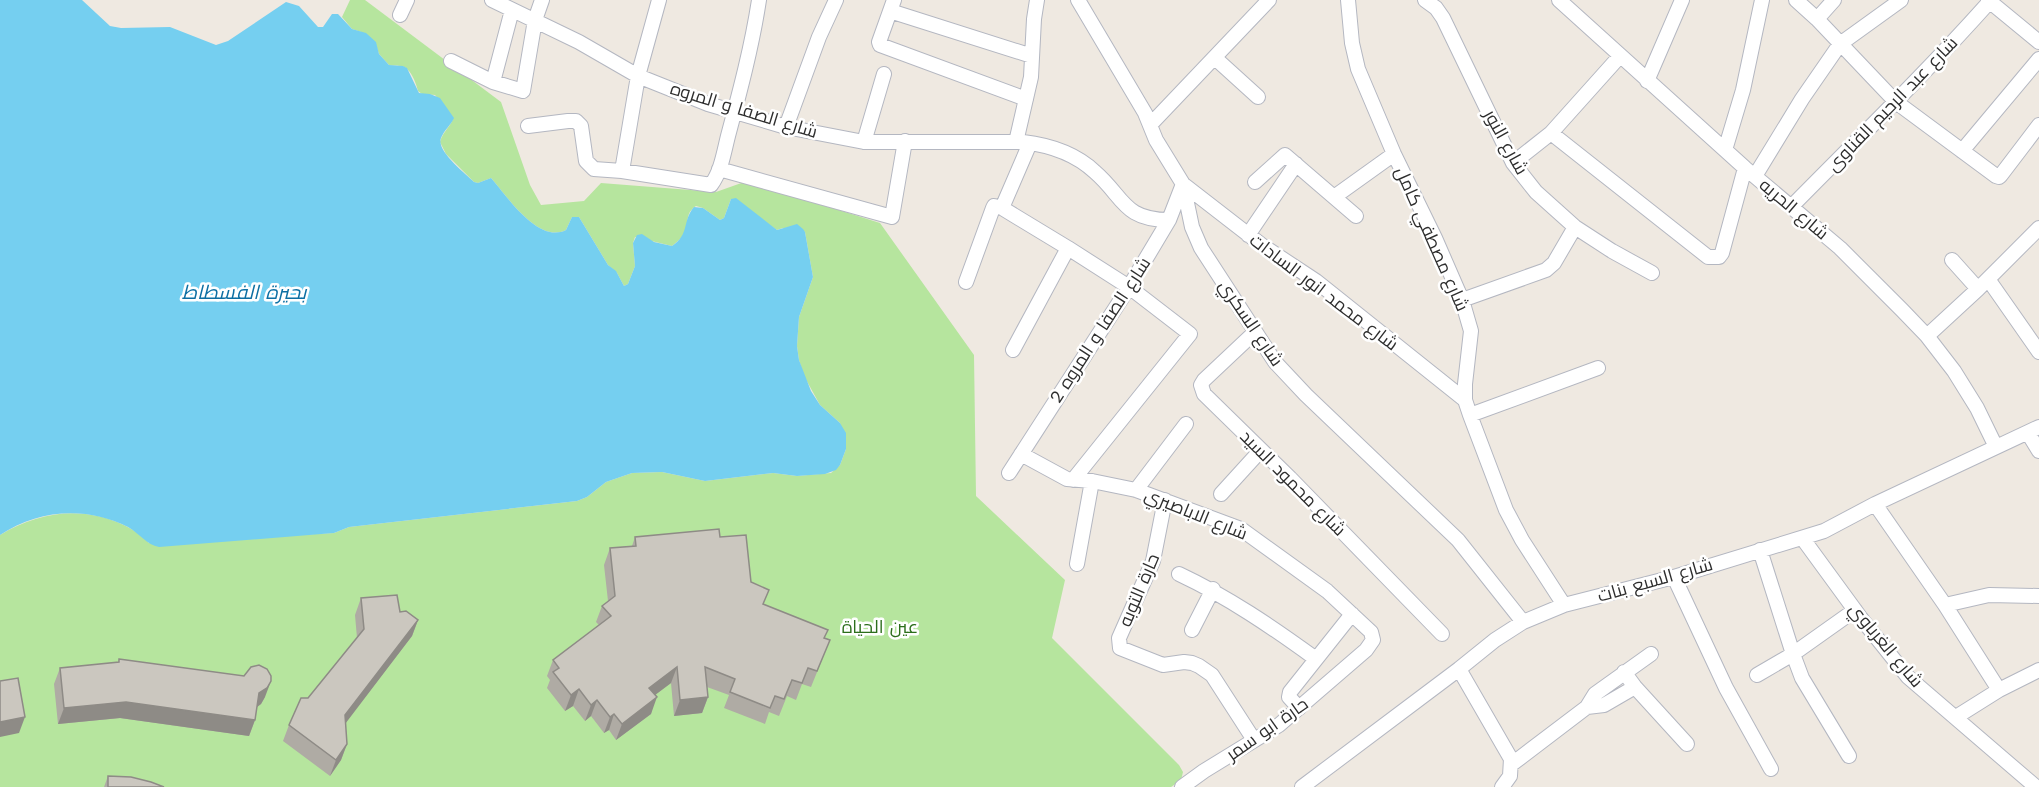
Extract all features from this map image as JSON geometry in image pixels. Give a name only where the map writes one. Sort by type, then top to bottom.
[{"type":"street","points":[[400,15],[407,0]]},
{"type":"street","name":"شارع الصفا و المروه","points":[[492,0],[579,42],[638,76],[699,100],[786,127],[864,141],[1023,143],[1048,146],[1081,161],[1095,171],[1123,204],[1133,212],[1150,219],[1169,220]]},
{"type":"street","points":[[451,61],[493,82],[523,91],[535,20],[542,0]]},
{"type":"street","points":[[622,171],[638,76],[659,0]]},
{"type":"street","points":[[528,126],[568,120],[576,121],[581,126],[587,164],[594,169],[622,171],[711,185],[719,169],[735,111],[759,0]]},
{"type":"street","points":[[786,127],[819,37],[836,0]]},
{"type":"street","points":[[1002,208],[1023,143],[1037,0]]},
{"type":"street","name":"شارع السكري","points":[[1077,0],[1145,112],[1165,155],[1183,184],[1192,227],[1201,248],[1275,362],[1306,395],[1458,540],[1523,622]]},
{"type":"street","points":[[1150,125],[1269,0]]},
{"type":"street","name":"شارع مصطفي كامل","points":[[1348,0],[1352,43],[1358,69],[1394,154],[1462,300],[1470,331],[1466,400],[1470,415],[1506,510],[1522,540],[1564,605]]},
{"type":"street","name":"شارع النور","points":[[1425,0],[1436,8],[1456,44],[1513,163],[1536,192],[1575,227],[1652,273]]},
{"type":"street","name":"شارع الحريه","points":[[1559,0],[1725,150],[1840,248],[1927,336],[1954,371],[1977,408],[1996,447]]},
{"type":"street","points":[[1647,81],[1682,0]]},
{"type":"street","points":[[1725,150],[1743,90],[1762,0]]},
{"type":"street","points":[[1796,0],[1896,102],[1999,177],[2039,125]]},
{"type":"street","points":[[1817,19],[1834,0]]},
{"type":"street","points":[[1551,132],[1704,255],[1719,257],[1750,172],[1840,44],[1901,0]]},
{"type":"street","points":[[1989,0],[2039,42]]},
{"type":"street","name":"شارع عبد الرحيم القناوى","points":[[1792,206],[1896,102],[1989,0]]},
{"type":"street","points":[[1026,99],[879,44],[892,6],[1032,56]]},
{"type":"street","points":[[493,82],[512,10]]},
{"type":"street","points":[[1513,163],[1551,132],[1620,56]]},
{"type":"street","points":[[1215,58],[1258,98]]},
{"type":"street","points":[[1962,151],[2039,59]]},
{"type":"street","points":[[864,141],[884,74]]},
{"type":"street","points":[[719,169],[892,217],[905,141]]},
{"type":"street","points":[[1334,197],[1394,154]]},
{"type":"street","points":[[1256,182],[1283,156],[1287,157],[1356,216]]},
{"type":"street","points":[[1248,235],[1296,164]]},
{"type":"street","name":"شارع الصفا و المروه 2","points":[[1009,473],[1129,287],[1169,220],[1183,184]]},
{"type":"street","name":"شارع محمد انور السادات","points":[[1183,184],[1248,235],[1317,282],[1466,400]]},
{"type":"street","points":[[966,282],[994,206],[1002,208],[1129,287],[1190,334],[1073,480]]},
{"type":"street","points":[[1462,300],[1546,270],[1554,263],[1575,227]]},
{"type":"street","points":[[1927,336],[2039,228]]},
{"type":"street","points":[[1014,350],[1068,248]]},
{"type":"street","points":[[1952,260],[1983,284],[2039,352]]},
{"type":"street","name":"شارع محمود السيد","points":[[1255,332],[1204,380],[1201,385],[1204,394],[1442,634]]},
{"type":"street","points":[[1470,415],[1598,368]]},
{"type":"street","points":[[1136,490],[1186,424]]},
{"type":"street","points":[[2033,430],[2039,451]]},
{"type":"street","name":"شارع السبع بنات","points":[[1302,787],[1495,640],[1523,622],[1564,605],[1674,577],[1803,539],[2033,430]]},
{"type":"street","points":[[1221,494],[1261,450]]},
{"type":"street","name":"شارع الاباصيري","points":[[1021,454],[1073,480],[1092,481],[1136,490],[1241,529],[1327,591],[1371,632],[1373,640]]},
{"type":"street","points":[[1077,564],[1092,481]]},
{"type":"street","name":"حارة التوبه","points":[[1165,500],[1153,561],[1119,638],[1120,648],[1158,664],[1184,662],[1206,670],[1212,675],[1254,740]]},
{"type":"street","points":[[1875,504],[2000,690]]},
{"type":"street","name":"شارع الغرباوي","points":[[1803,539],[1908,677],[2036,787]]},
{"type":"street","points":[[1760,550],[1802,678],[1849,756]]},
{"type":"street","points":[[1179,574],[1247,610],[1316,659]]},
{"type":"street","points":[[1674,577],[1726,688],[1771,770]]},
{"type":"street","points":[[1192,630],[1213,590]]},
{"type":"street","points":[[1945,605],[1989,595],[2039,596]]},
{"type":"street","points":[[1757,675],[1793,654],[1855,610]]},
{"type":"street","points":[[1299,708],[1288,694],[1352,614]]},
{"type":"street","name":"حارة ابو سمر","points":[[1182,787],[1279,725],[1366,650],[1373,640]]},
{"type":"street","points":[[1512,764],[1587,707],[1595,694],[1651,654]]},
{"type":"street","points":[[1459,669],[1508,753],[1512,764],[1510,776],[1502,787]]},
{"type":"street","points":[[1956,717],[2000,690],[2039,670]]},
{"type":"street","points":[[1624,672],[1687,744]]},
{"type":"street","points":[[1587,707],[1604,705],[1635,687]]},
{"type":"green space","name":"عين الحياة","points":[[350,0],[365,0],[501,102],[530,185],[541,205],[584,201],[601,183],[716,192],[747,181],[880,223],[974,355],[976,496],[1065,580],[1052,638],[1179,765],[1183,772],[1181,780],[1171,787],[0,787],[0,535],[28,521],[57,514],[87,514],[130,528],[149,543],[334,533],[349,527],[577,501],[587,497],[606,482],[632,473],[662,472],[705,481],[773,473],[797,476],[831,473],[840,465],[846,449],[840,423],[820,405],[804,376],[799,360],[797,346],[799,317],[813,277],[805,232],[790,228],[777,230],[731,199],[724,218],[720,220],[696,206],[689,215],[684,234],[672,246],[635,237],[633,243],[635,266],[628,284],[624,286],[617,273],[608,265],[579,217],[572,217],[566,230],[555,233],[545,230],[524,216],[491,178],[478,183],[474,182],[446,154],[440,142],[453,118],[435,95],[422,94],[418,91],[407,69],[389,65],[379,54],[375,42],[361,32],[352,29],[342,17]]},
{"type":"water","name":"بحيرة الفسطاط","points":[[0,0],[82,0],[110,26],[121,28],[170,27],[216,45],[228,41],[286,2],[299,6],[318,27],[323,27],[332,14],[338,14],[352,29],[366,33],[376,42],[379,54],[389,65],[407,68],[419,93],[440,98],[454,118],[442,135],[441,143],[458,168],[474,182],[478,183],[491,178],[524,216],[545,230],[555,233],[566,230],[572,217],[579,217],[608,265],[616,271],[624,286],[628,284],[635,266],[633,243],[637,235],[642,234],[654,242],[672,246],[684,232],[690,212],[694,207],[703,208],[720,220],[724,218],[731,199],[736,198],[777,230],[797,224],[805,232],[813,277],[799,317],[797,346],[799,360],[811,391],[820,405],[840,423],[846,433],[846,449],[840,465],[836,470],[825,474],[797,476],[773,473],[705,481],[662,472],[632,473],[606,482],[587,497],[577,501],[349,527],[334,533],[159,547],[151,544],[128,527],[112,520],[80,513],[63,513],[31,520],[0,535]]},
{"type":"building","points":[[719,529],[720,537],[746,535],[751,582],[769,590],[763,604],[828,630],[824,638],[830,640],[817,671],[808,668],[802,683],[792,680],[784,699],[775,696],[770,708],[730,692],[735,679],[705,667],[708,697],[680,700],[677,667],[649,688],[657,697],[622,724],[614,714],[610,717],[597,700],[591,705],[579,689],[571,695],[553,672],[559,668],[553,660],[611,616],[602,606],[615,596],[610,548],[636,546],[635,537]]},
{"type":"building","points":[[397,595],[400,612],[406,611],[418,620],[345,715],[347,744],[336,760],[289,725],[301,698],[308,698],[364,629],[361,598]]},
{"type":"building","points":[[119,659],[244,676],[251,667],[259,665],[267,669],[271,681],[267,688],[259,693],[255,720],[126,702],[64,708],[60,668],[119,662]]},
{"type":"building","points":[[18,678],[25,717],[0,722],[0,681]]},
{"type":"building","points":[[108,776],[131,777],[164,787],[108,787]]}]
